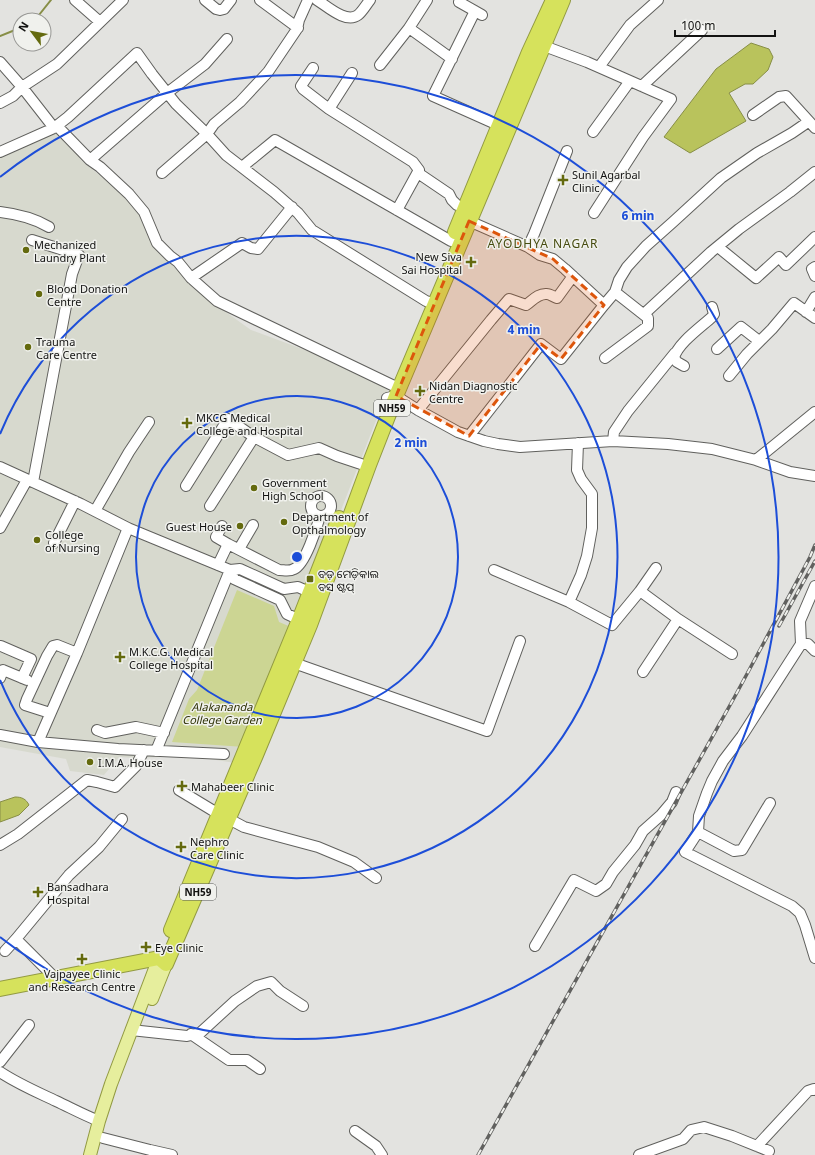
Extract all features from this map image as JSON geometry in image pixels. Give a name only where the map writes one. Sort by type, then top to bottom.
[{"type":"highway","points":[[430,302],[451,240],[529,52],[553,0]]},
{"type":"highway","name":"NH59","points":[[163,961],[250,755],[294,663],[304,622],[430,302],[470,221],[563,0]]},
{"type":"highway","points":[[315,595],[361,464],[394,391]]},
{"type":"highway","points":[[250,755],[304,622]]},
{"type":"highway","points":[[0,989],[55,978],[163,961]]},
{"type":"main road","points":[[90,1155],[111,1084],[163,961]]},
{"type":"main road","points":[[98,1155],[135,1030]]},
{"type":"street","points":[[75,0],[100,22]]},
{"type":"street","points":[[0,103],[13,96],[22,87],[57,64],[123,0]]},
{"type":"street","points":[[205,0],[216,9],[220,10],[224,9],[231,0]]},
{"type":"street","points":[[260,0],[298,28]]},
{"type":"street","points":[[162,173],[207,134],[214,124],[240,102],[268,72],[298,28],[298,20],[308,0]]},
{"type":"street","points":[[318,0],[344,17],[352,18],[358,15],[370,0]]},
{"type":"street","points":[[380,65],[409,28],[427,0]]},
{"type":"street","points":[[599,67],[630,25],[658,0]]},
{"type":"street","points":[[458,1],[478,13],[452,59],[434,96],[498,126]]},
{"type":"street","points":[[409,28],[452,59]]},
{"type":"street","points":[[642,86],[702,30]]},
{"type":"street","points":[[90,160],[167,93],[205,64],[227,39]]},
{"type":"street","points":[[544,46],[599,67],[671,99],[643,137],[594,213]]},
{"type":"street","points":[[0,152],[55,127],[68,117],[137,53],[176,104],[226,154],[292,207],[312,230],[430,302]]},
{"type":"street","points":[[0,62],[55,127],[128,194],[144,212],[157,243],[178,262],[191,278],[217,301],[394,391],[418,410],[442,424],[469,436],[491,443],[520,447],[613,441],[668,444],[712,449],[756,460],[790,472],[815,476]]},
{"type":"street","points":[[314,68],[301,86],[303,89],[329,110],[413,162],[419,170],[397,210]]},
{"type":"street","points":[[329,110],[352,73]]},
{"type":"street","points":[[593,132],[630,81]]},
{"type":"street","points":[[469,436],[541,344],[561,359],[615,292],[622,274],[640,253],[721,178],[757,153],[792,133],[812,125],[786,96],[779,97],[752,115]]},
{"type":"street","points":[[242,167],[275,140],[451,240]]},
{"type":"street","points":[[528,246],[567,151]]},
{"type":"street","points":[[644,314],[711,252],[815,172]]},
{"type":"street","points":[[418,173],[449,194],[457,205],[465,207]]},
{"type":"street","points":[[191,278],[242,243],[251,248],[258,249],[292,207]]},
{"type":"street","points":[[0,212],[11,213],[39,221],[49,227]]},
{"type":"street","points":[[470,221],[528,246],[540,255],[553,259],[604,305]]},
{"type":"street","points":[[718,247],[756,278],[779,257],[786,265],[815,237]]},
{"type":"street","points":[[0,528],[30,481],[72,274],[79,255],[32,240]]},
{"type":"street","points":[[815,267],[812,269],[815,276]]},
{"type":"street","points":[[418,410],[490,320],[509,299],[526,305],[537,296],[547,294],[557,298],[573,276]]},
{"type":"street","points":[[605,358],[648,326],[648,318],[615,292]]},
{"type":"street","points":[[806,312],[815,297]]},
{"type":"street","points":[[729,376],[794,303],[815,318]]},
{"type":"street","points":[[613,441],[614,432],[628,411],[678,348],[712,317],[714,314],[712,307]]},
{"type":"street","points":[[718,349],[741,327],[759,341]]},
{"type":"street","points":[[675,353],[674,358],[677,362],[684,366]]},
{"type":"street","points":[[756,460],[815,412]]},
{"type":"street","points":[[186,486],[228,419],[254,436],[288,455],[320,448],[337,456],[361,464]]},
{"type":"street","points":[[95,511],[129,452],[149,422]]},
{"type":"street","points":[[210,506],[254,436]]},
{"type":"street","points":[[569,602],[581,575],[587,556],[592,528],[592,494],[581,479],[577,470],[578,443]]},
{"type":"street","points":[[1,470],[30,481],[74,501],[128,528],[230,570],[240,569],[284,589],[298,587],[315,595]]},
{"type":"street","points":[[54,543],[74,501]]},
{"type":"street","points":[[222,526],[216,537],[279,570],[286,571],[295,569],[302,562],[320,516]]},
{"type":"street","points":[[239,549],[253,525]]},
{"type":"street","points":[[38,742],[77,653],[128,528]]},
{"type":"street","points":[[218,565],[228,544]]},
{"type":"street","points":[[494,570],[569,602],[612,625],[640,591],[656,568]]},
{"type":"street","points":[[230,570],[234,579],[280,600],[287,614],[304,622]]},
{"type":"street","points":[[156,751],[230,570]]},
{"type":"street","points":[[640,591],[678,619],[732,654]]},
{"type":"street","points":[[814,592],[800,621],[801,644],[742,736],[723,761],[712,781],[699,816],[698,832],[685,852],[792,906],[800,913],[815,958]]},
{"type":"street","points":[[643,672],[678,619]]},
{"type":"street","points":[[294,663],[487,731],[520,641]]},
{"type":"street","points":[[801,644],[808,644],[815,651]]},
{"type":"street","points":[[50,714],[25,705],[34,683],[50,649],[53,646],[57,645],[77,653]]},
{"type":"street","points":[[1,646],[31,659],[22,678]]},
{"type":"street","points":[[27,668],[39,673]]},
{"type":"street","points":[[0,678],[3,670],[34,683]]},
{"type":"street","points":[[97,730],[105,733],[136,727],[164,733]]},
{"type":"street","points":[[0,735],[38,742],[118,749],[224,754]]},
{"type":"street","points":[[0,845],[18,834],[87,780],[115,787],[136,766],[144,750]]},
{"type":"street","points":[[179,790],[244,826],[318,847],[354,862],[376,878]]},
{"type":"street","points":[[535,946],[574,880],[596,892],[606,884],[613,872],[635,845],[643,831],[661,815],[672,802],[676,792]]},
{"type":"street","points":[[698,832],[734,851],[742,850],[770,802]]},
{"type":"street","points":[[5,951],[69,875],[99,847],[122,819]]},
{"type":"street","points":[[16,939],[55,978]]},
{"type":"street","points":[[135,1030],[187,1036],[200,1033],[235,1001],[257,986],[270,982],[280,991],[303,1006]]},
{"type":"street","points":[[0,1062],[29,1025]]},
{"type":"street","points":[[192,1034],[228,1060],[247,1060],[260,1069]]},
{"type":"street","points":[[0,1072],[34,1091],[99,1121]]},
{"type":"street","points":[[757,1146],[808,1091],[815,1090]]},
{"type":"street","points":[[639,1155],[683,1139],[691,1130],[704,1127],[732,1136],[769,1151]]},
{"type":"street","points":[[355,1131],[376,1146],[382,1155]]},
{"type":"street","points":[[103,1138],[172,1155]]},
{"type":"highlighted area","points":[[469,221],[553,259],[604,305],[561,359],[541,344],[469,436],[396,396]]},
{"type":"shaded area","points":[[751,43],[769,49],[773,57],[768,70],[753,84],[745,84],[729,93],[746,121],[690,153],[664,137],[716,69]]},
{"type":"shaded area","name":"MKCG Medical College and Hospital","points":[[59,128],[81,160],[119,191],[141,214],[174,265],[205,297],[251,330],[391,382],[242,764],[190,756],[137,758],[119,757],[104,775],[70,771],[66,759],[0,747],[0,154]]},
{"type":"shaded area","points":[[15,797],[24,799],[29,805],[19,815],[0,822],[0,802]]},
{"type":"green space","name":"Alakananda College Garden","points":[[237,590],[274,606],[279,622],[291,627],[244,747],[172,742],[189,699],[197,690]]},
{"type":"waterway","points":[[41,12],[51,0]]},
{"type":"waterway","points":[[0,36],[12,31]]},
{"type":"railway","points":[[478,1155],[734,698],[815,545]]},
{"type":"railway","points":[[779,626],[815,561]]},
{"type":"place","name":"Sunil Agarbal Clinic","points":[[563,180]]},
{"type":"place","name":"Mechanized Laundry Plant","points":[[26,250]]},
{"type":"place","name":"New Siva Sai Hospital","points":[[471,262]]},
{"type":"place","name":"Blood Donation Centre","points":[[39,294]]},
{"type":"place","name":"Trauma Care Centre","points":[[28,347]]},
{"type":"place","name":"Nidan Diagnostic Centre","points":[[420,391]]},
{"type":"place","name":"MKCG Medical College and Hospital","points":[[187,423]]},
{"type":"place","name":"Government High School","points":[[254,488]]},
{"type":"place","name":"Department of Opthalmology","points":[[284,522]]},
{"type":"place","name":"Guest House","points":[[240,526]]},
{"type":"place","name":"College of Nursing","points":[[37,540]]},
{"type":"place","name":"ବଡ଼ ମେଡ଼ିକାଲ ବସ ଷ୍ଟପ୍","points":[[310,579]]},
{"type":"place","name":"M.K.C.G. Medical College Hospital","points":[[120,657]]},
{"type":"place","name":"I.M.A. House","points":[[90,762]]},
{"type":"place","name":"Mahabeer Clinic","points":[[182,786]]},
{"type":"place","name":"Nephro Care Clinic","points":[[181,847]]},
{"type":"place","name":"Bansadhara Hospital","points":[[38,892]]},
{"type":"place","name":"Eye Clinic","points":[[146,947]]},
{"type":"place","name":"Vajpayee Clinic and Research Centre","points":[[82,959]]},
{"type":"district","name":"AYODHYA NAGAR","points":[[543,243]]}]
